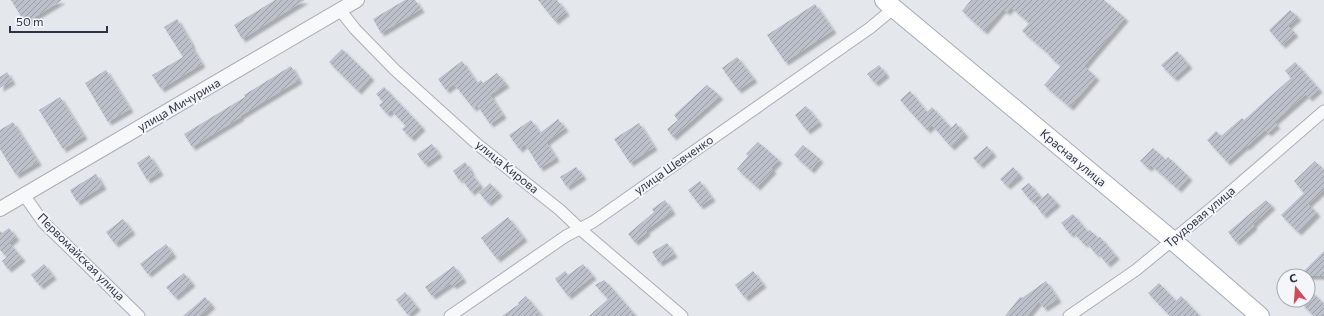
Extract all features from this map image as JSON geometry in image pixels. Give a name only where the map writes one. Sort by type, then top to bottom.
[{"type":"main road","name":"Красная улица","points":[[889,4],[1172,240],[1260,316]]},
{"type":"street","name":"улица Мичурина","points":[[0,209],[357,0]]},
{"type":"street","name":"улица Шевченко","points":[[450,316],[566,236],[593,222],[870,28],[889,4]]},
{"type":"street","name":"улица Кирова","points":[[340,10],[355,30],[395,70],[477,144],[560,210],[580,229],[682,316]]},
{"type":"street","name":"Трудовая улица","points":[[1070,316],[1136,270],[1214,206],[1324,111]]},
{"type":"street","name":"Первомайская улица","points":[[24,195],[43,222],[140,316]]},
{"type":"building","points":[[11,0],[62,0],[25,23]]},
{"type":"building","points":[[275,0],[305,0],[242,39],[234,25]]},
{"type":"building","points":[[405,0],[415,0],[421,9],[381,33],[373,19]]},
{"type":"building","points":[[538,0],[557,0],[566,12],[555,21]]},
{"type":"building","points":[[971,0],[1104,0],[1125,18],[1084,66],[1096,77],[1070,107],[1044,85],[1061,66],[1022,31],[1029,23],[1011,7],[1007,12],[1003,9],[984,31],[962,11]]},
{"type":"building","points":[[815,4],[833,30],[785,62],[767,35]]},
{"type":"building","points":[[1290,10],[1298,17],[1288,26],[1295,33],[1282,45],[1269,30]]},
{"type":"building","points":[[177,19],[202,64],[161,89],[152,75],[183,57],[164,27]]},
{"type":"building","points":[[342,49],[371,77],[358,91],[329,62]]},
{"type":"building","points":[[1177,51],[1189,65],[1174,78],[1161,65]]},
{"type":"building","points":[[737,57],[754,79],[738,90],[722,68]]},
{"type":"building","points":[[462,61],[477,83],[481,80],[483,83],[497,73],[506,84],[490,95],[503,115],[490,124],[477,105],[473,108],[454,84],[446,90],[438,79]]},
{"type":"building","points":[[1295,62],[1319,89],[1309,98],[1306,94],[1274,122],[1277,125],[1268,133],[1265,130],[1227,162],[1207,140],[1216,131],[1221,136],[1242,118],[1244,120],[1291,78],[1285,71]]},
{"type":"building","points":[[879,65],[886,74],[875,83],[867,74]]},
{"type":"building","points":[[291,66],[299,80],[192,147],[184,134],[245,97],[244,95]]},
{"type":"building","points":[[106,70],[130,109],[108,122],[85,83]]},
{"type":"building","points":[[7,72],[12,81],[0,88],[0,77]]},
{"type":"building","points":[[707,85],[720,96],[673,137],[667,129],[678,120],[674,115]]},
{"type":"building","points":[[384,87],[422,127],[411,138],[402,129],[406,126],[391,110],[387,114],[379,105],[383,102],[376,94]]},
{"type":"building","points":[[910,91],[927,112],[932,107],[951,128],[956,123],[965,134],[951,147],[932,125],[927,130],[900,100]]},
{"type":"building","points":[[60,97],[84,136],[63,149],[39,110]]},
{"type":"building","points":[[806,106],[819,122],[807,131],[795,115]]},
{"type":"building","points":[[558,119],[565,128],[546,142],[556,158],[540,168],[525,144],[519,149],[509,135],[531,120],[540,133]]},
{"type":"building","points":[[13,122],[38,162],[16,175],[0,149],[0,130]]},
{"type":"building","points":[[639,123],[654,147],[630,163],[614,139]]},
{"type":"building","points":[[758,142],[779,160],[771,168],[773,170],[757,187],[737,169],[748,156],[746,154]]},
{"type":"building","points":[[432,144],[439,154],[425,164],[417,154]]},
{"type":"building","points":[[803,145],[820,159],[811,170],[794,155]]},
{"type":"building","points":[[987,146],[993,153],[980,165],[973,158]]},
{"type":"building","points":[[1153,148],[1166,160],[1168,157],[1189,177],[1178,189],[1151,165],[1148,168],[1140,161]]},
{"type":"building","points":[[149,155],[160,172],[147,180],[137,163]]},
{"type":"building","points":[[1315,161],[1324,170],[1324,189],[1308,204],[1317,213],[1298,232],[1281,215],[1304,193],[1294,181]]},
{"type":"building","points":[[465,162],[471,171],[470,172],[480,185],[471,192],[461,178],[459,180],[453,171]]},
{"type":"building","points":[[576,167],[583,176],[567,187],[560,177]]},
{"type":"building","points":[[1013,167],[1020,175],[1007,186],[1000,179]]},
{"type":"building","points":[[96,174],[103,186],[77,202],[70,190]]},
{"type":"building","points":[[700,181],[712,198],[700,206],[688,190]]},
{"type":"building","points":[[490,183],[499,193],[488,203],[479,193]]},
{"type":"building","points":[[1029,183],[1039,195],[1031,201],[1021,189]]},
{"type":"building","points":[[1048,193],[1057,203],[1043,215],[1035,204]]},
{"type":"building","points":[[665,200],[672,211],[646,230],[647,232],[635,242],[628,234],[654,212],[652,209]]},
{"type":"building","points":[[1266,200],[1272,206],[1253,224],[1254,226],[1236,242],[1228,232]]},
{"type":"building","points":[[1073,214],[1088,232],[1090,230],[1098,238],[1100,237],[1116,256],[1107,264],[1086,242],[1084,244],[1073,232],[1070,234],[1061,223]]},
{"type":"building","points":[[508,217],[524,238],[497,259],[481,238]]},
{"type":"building","points":[[123,219],[132,231],[115,244],[106,232]]},
{"type":"building","points":[[9,228],[16,237],[9,243],[22,258],[8,269],[2,261],[7,257],[0,250],[0,231],[2,233]]},
{"type":"building","points":[[667,243],[674,254],[659,263],[652,252]]},
{"type":"building","points":[[166,244],[173,254],[148,274],[140,264]]},
{"type":"building","points":[[1324,251],[1324,276],[1316,276],[1316,268],[1307,268]]},
{"type":"building","points":[[44,264],[53,276],[40,286],[31,275]]},
{"type":"building","points":[[583,264],[593,276],[568,296],[555,279],[565,271],[568,275]]},
{"type":"building","points":[[454,266],[463,279],[453,286],[451,283],[432,296],[425,287]]},
{"type":"building","points":[[753,271],[763,284],[745,298],[735,285]]},
{"type":"building","points":[[184,273],[192,283],[175,297],[166,287]]},
{"type":"building","points":[[604,280],[636,316],[589,316],[608,299],[595,285]]},
{"type":"building","points":[[1046,281],[1058,299],[1044,308],[1039,301],[1027,316],[1005,316],[1020,297],[1022,298]]},
{"type":"building","points":[[1159,283],[1176,301],[1181,296],[1200,316],[1170,316],[1148,293]]},
{"type":"building","points":[[405,292],[417,307],[408,315],[396,300]]},
{"type":"building","points":[[526,296],[542,316],[502,316],[519,304],[518,303]]},
{"type":"building","points":[[1316,296],[1324,304],[1324,316],[1314,316],[1306,308],[1316,308]]},
{"type":"building","points":[[205,297],[212,305],[200,316],[183,316]]}]
